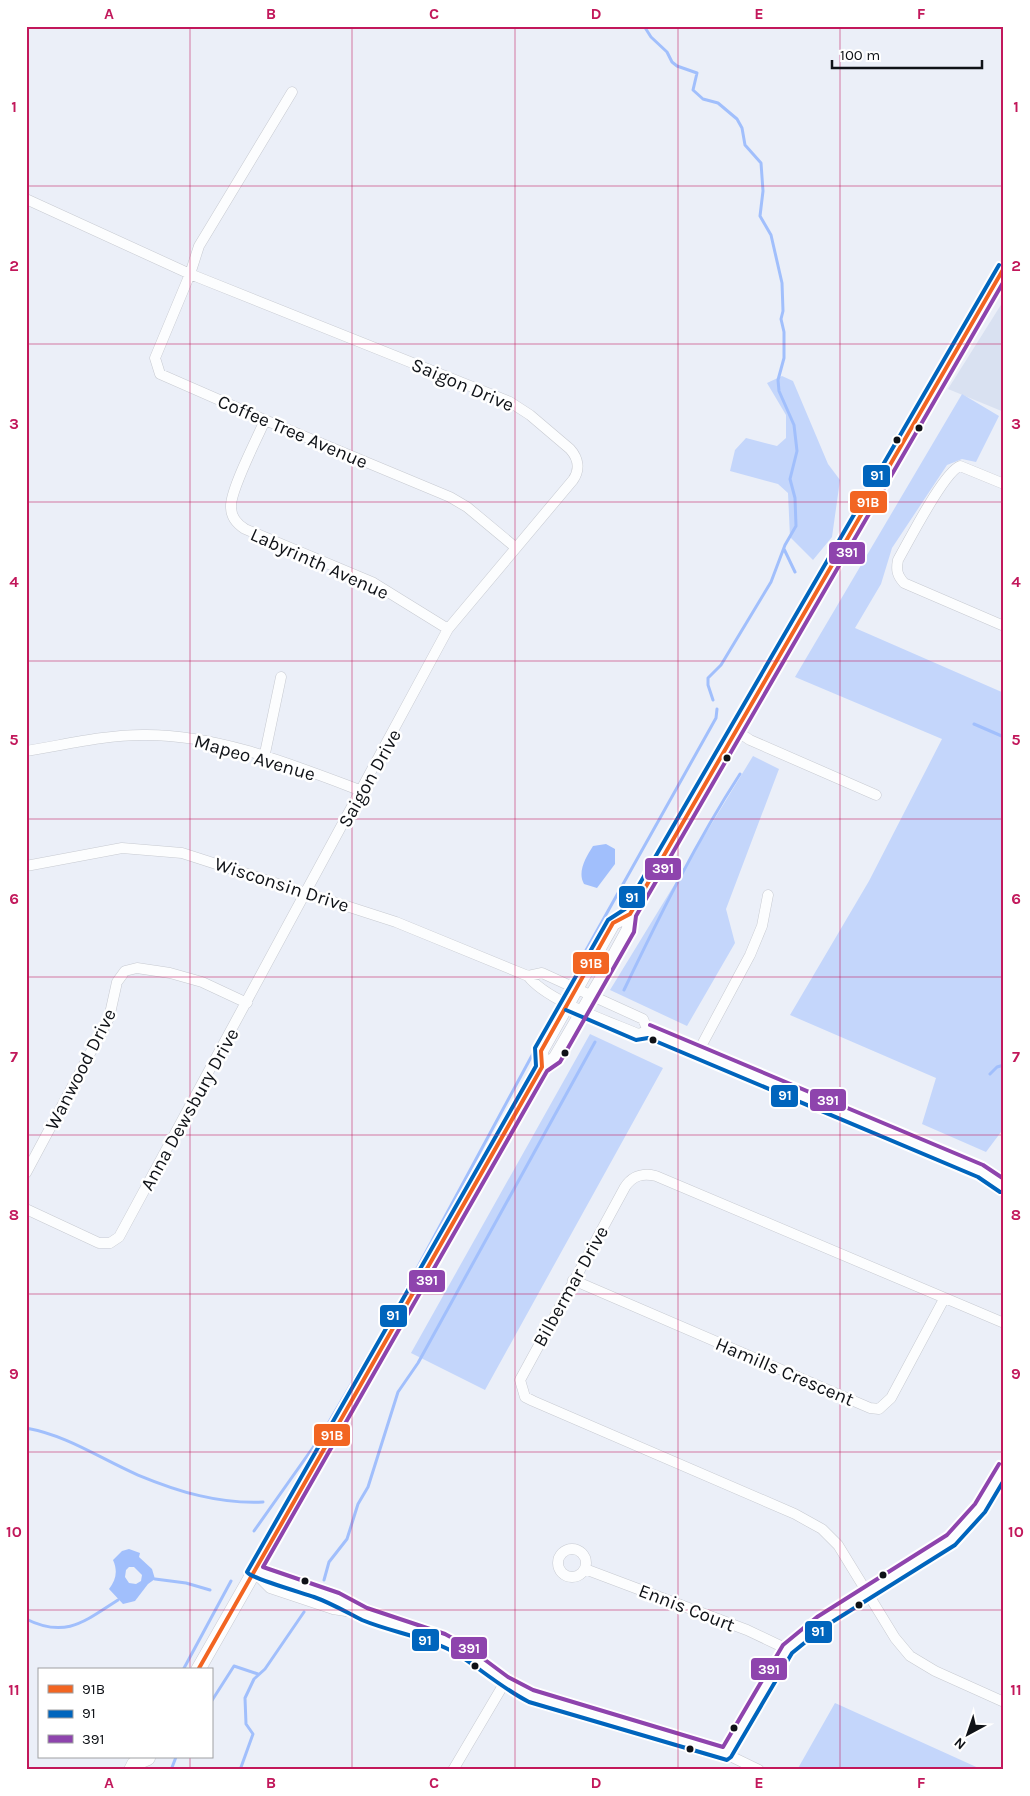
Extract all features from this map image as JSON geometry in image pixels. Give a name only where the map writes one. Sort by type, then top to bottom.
[{"type":"main road","points":[[199,1668],[542,1067],[555,1059],[630,928],[630,914],[1004,268]]},
{"type":"main road","points":[[542,1067],[541,1051],[612,923],[630,914]]},
{"type":"main road","points":[[131,1770],[134,1764],[149,1762]]},
{"type":"street","name":"Coffee Tree Avenue","points":[[292,92],[199,246],[190,274],[155,358],[160,374],[450,497],[467,507],[515,547]]},
{"type":"street","name":"Saigon Drive","points":[[26,199],[190,274],[490,393],[522,409],[539,422],[573,452],[577,460],[578,470],[572,482],[448,628],[306,892]]},
{"type":"street","name":"Labyrinth Avenue","points":[[265,420],[232,499],[231,511],[238,524],[245,529],[372,582],[448,628]]},
{"type":"street","points":[[1004,484],[960,466],[955,468],[939,490],[898,560],[896,569],[898,577],[904,583],[1004,626]]},
{"type":"street","points":[[264,758],[281,677]]},
{"type":"street","points":[[735,730],[756,742],[876,795]]},
{"type":"street","name":"Mapeo Avenue","points":[[26,751],[141,735],[192,737],[224,744],[362,790]]},
{"type":"street","name":"Wisconsin Drive","points":[[26,866],[122,848],[170,850],[306,892],[420,931],[528,976],[536,987],[568,1004],[638,1034],[648,1031],[643,1019],[542,973],[528,976]]},
{"type":"street","name":"Anna Dewsbury Drive","points":[[26,1209],[99,1243],[110,1243],[117,1239],[306,892]]},
{"type":"street","points":[[698,1052],[750,955],[762,926],[768,895]]},
{"type":"street","name":"Wanwood Drive","points":[[26,1173],[109,1018],[117,982],[125,971],[135,968],[170,973],[202,982],[247,1003]]},
{"type":"street","points":[[648,1031],[980,1171],[1004,1187]]},
{"type":"street","name":"Bilbermar Drive","points":[[1004,1324],[648,1174],[635,1177],[625,1186],[520,1380],[525,1396],[810,1521],[822,1529],[838,1545],[895,1638],[910,1656],[934,1671],[1004,1702]]},
{"type":"street","name":"Hamills Crescent","points":[[573,1280],[870,1408],[879,1409],[891,1398],[944,1299]]},
{"type":"street","points":[[726,1754],[787,1649],[807,1631],[937,1550],[960,1532],[980,1508],[1004,1467]]},
{"type":"street","name":"Ennis Court","points":[[585,1569],[747,1630],[787,1649]]},
{"type":"street","points":[[254,1571],[277,1577],[338,1599],[365,1614],[452,1645],[505,1682],[540,1699],[726,1754],[759,1770]]},
{"type":"street","points":[[454,1770],[505,1682]]},
{"type":"shaded area","points":[[1004,300],[1004,412],[948,389]]},
{"type":"shaded area","points":[[782,376],[793,381],[828,464],[840,480],[832,537],[813,560],[790,537],[788,493],[778,484],[730,471],[735,450],[746,438],[777,446],[786,438],[786,415],[767,383]]},
{"type":"shaded area","points":[[962,394],[999,416],[976,462],[962,459],[947,465],[892,548],[881,584],[855,628],[1004,693],[1004,1128],[986,1152],[922,1124],[936,1078],[790,1015],[869,881],[942,739],[795,677]]},
{"type":"shaded area","points":[[753,756],[779,769],[726,909],[735,943],[687,1026],[610,990]]},
{"type":"shaded area","points":[[590,1034],[663,1068],[485,1390],[411,1353]]},
{"type":"shaded area","points":[[835,1703],[983,1770],[797,1770]]},
{"type":"water","points":[[606,844],[615,849],[615,864],[597,888],[584,884],[581,875],[588,855],[593,846]]},
{"type":"water","points":[[129,1549],[140,1553],[139,1557],[152,1569],[155,1579],[148,1584],[135,1601],[123,1604],[109,1589],[115,1575],[113,1560],[122,1551]],"holes":[[[129,1567],[134,1567],[142,1575],[141,1581],[136,1584],[129,1583],[125,1577],[126,1570]]]},
{"type":"waterway","points":[[644,26],[651,37],[667,52],[672,62],[677,66],[697,73],[693,90],[703,99],[718,103],[737,119],[742,128],[745,145],[761,163],[763,191],[760,216],[771,235],[782,283],[783,311],[781,319],[784,332],[784,358],[778,380],[779,391],[794,425],[797,451],[790,479],[795,498],[796,526],[785,545],[771,582],[721,665],[708,678],[708,685],[713,700]]},
{"type":"waterway","points":[[784,549],[795,572]]},
{"type":"waterway","points":[[580,961],[716,718],[717,709]]},
{"type":"waterway","points":[[974,724],[1004,737]]},
{"type":"waterway","points":[[624,990],[693,853],[740,774]]},
{"type":"waterway","points":[[324,1580],[329,1562],[347,1539],[358,1504],[368,1487],[398,1392],[418,1363],[595,1042]]},
{"type":"waterway","points":[[254,1531],[319,1439],[393,1313],[536,1048]]},
{"type":"waterway","points":[[990,1074],[997,1067],[1004,1065]]},
{"type":"waterway","points":[[26,1428],[56,1436],[138,1475],[184,1492],[215,1499],[263,1502]]},
{"type":"waterway","points":[[155,1579],[186,1583],[210,1590]]},
{"type":"waterway","points":[[184,1668],[231,1581]]},
{"type":"waterway","points":[[26,1619],[40,1625],[53,1627],[75,1625],[85,1621],[118,1600]]},
{"type":"waterway","points":[[240,1770],[253,1734],[246,1724],[245,1698],[254,1679],[265,1669],[304,1612]]},
{"type":"waterway","points":[[212,1700],[234,1666],[258,1674]]},
{"type":"waterway","points":[[171,1770],[176,1758]]},
{"type":"transit line","name":"91","points":[[999,265],[625,909],[608,920],[535,1048],[536,1066],[247,1572],[250,1575],[320,1599],[362,1620],[423,1639],[447,1649],[529,1702],[727,1760],[731,1757],[792,1653],[824,1627],[955,1545],[985,1512],[1004,1480]]},
{"type":"transit line","name":"91B","points":[[199,1668],[542,1067],[541,1051],[613,923],[630,914],[1004,268]]},
{"type":"transit line","name":"391","points":[[999,1464],[975,1504],[947,1535],[817,1617],[783,1645],[723,1747],[533,1690],[508,1677],[465,1645],[445,1634],[367,1608],[339,1593],[263,1567],[547,1071],[560,1062],[634,932],[636,916],[1004,281]]},
{"type":"transit line","name":"91","points":[[566,1010],[636,1040],[648,1038],[978,1177],[1000,1192]]},
{"type":"transit line","name":"391","points":[[650,1025],[983,1165],[1004,1179]]}]
